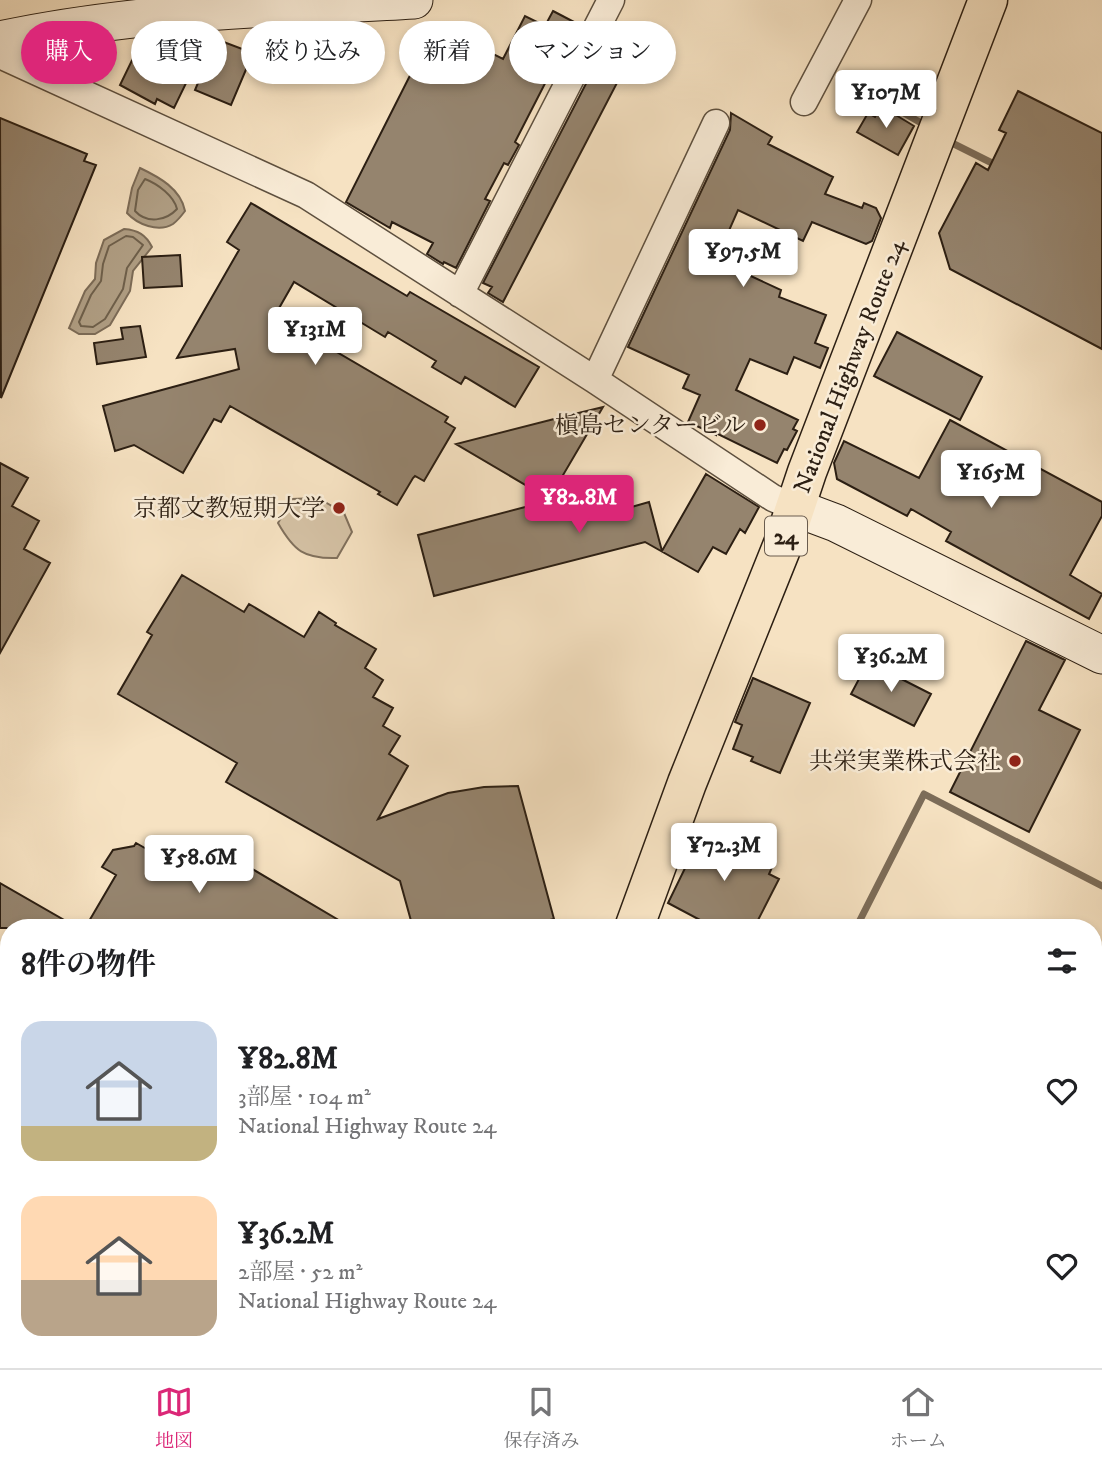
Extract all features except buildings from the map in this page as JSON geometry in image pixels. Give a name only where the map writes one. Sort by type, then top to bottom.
[{"type":"highway","name":"National Highway Route 24","points":[[637,919],[988,0]]},
{"type":"main road","points":[[0,40],[58,27],[414,0]]},
{"type":"main road","points":[[796,508],[836,523],[1102,655]]},
{"type":"street","points":[[460,293],[611,0]]},
{"type":"street","points":[[804,102],[858,0]]},
{"type":"street","points":[[0,55],[306,195],[595,380],[773,498],[796,508]]},
{"type":"street","points":[[595,380],[716,124]]},
{"type":"shaded area","points":[[318,498],[344,513],[352,532],[337,558],[316,557],[301,551],[289,540],[278,523],[292,499]]},
{"type":"water","points":[[140,168],[162,180],[179,196],[185,211],[173,224],[161,228],[148,226],[127,213],[132,188]]},
{"type":"water","points":[[124,229],[141,234],[152,247],[133,271],[130,291],[110,325],[95,334],[79,334],[69,328],[85,291],[95,279],[96,263],[104,240]]},
{"type":"waterway","points":[[880,99],[928,127]]},
{"type":"waterway","points":[[946,140],[998,166]]},
{"type":"waterway","points":[[861,919],[924,794],[1102,886]]},
{"type":"place","name":"槇島センタービル","points":[[760,425]]},
{"type":"place","name":"京都文教短期大学","points":[[339,508]]},
{"type":"place","name":"共栄実業株式会社","points":[[1015,761]]}]
